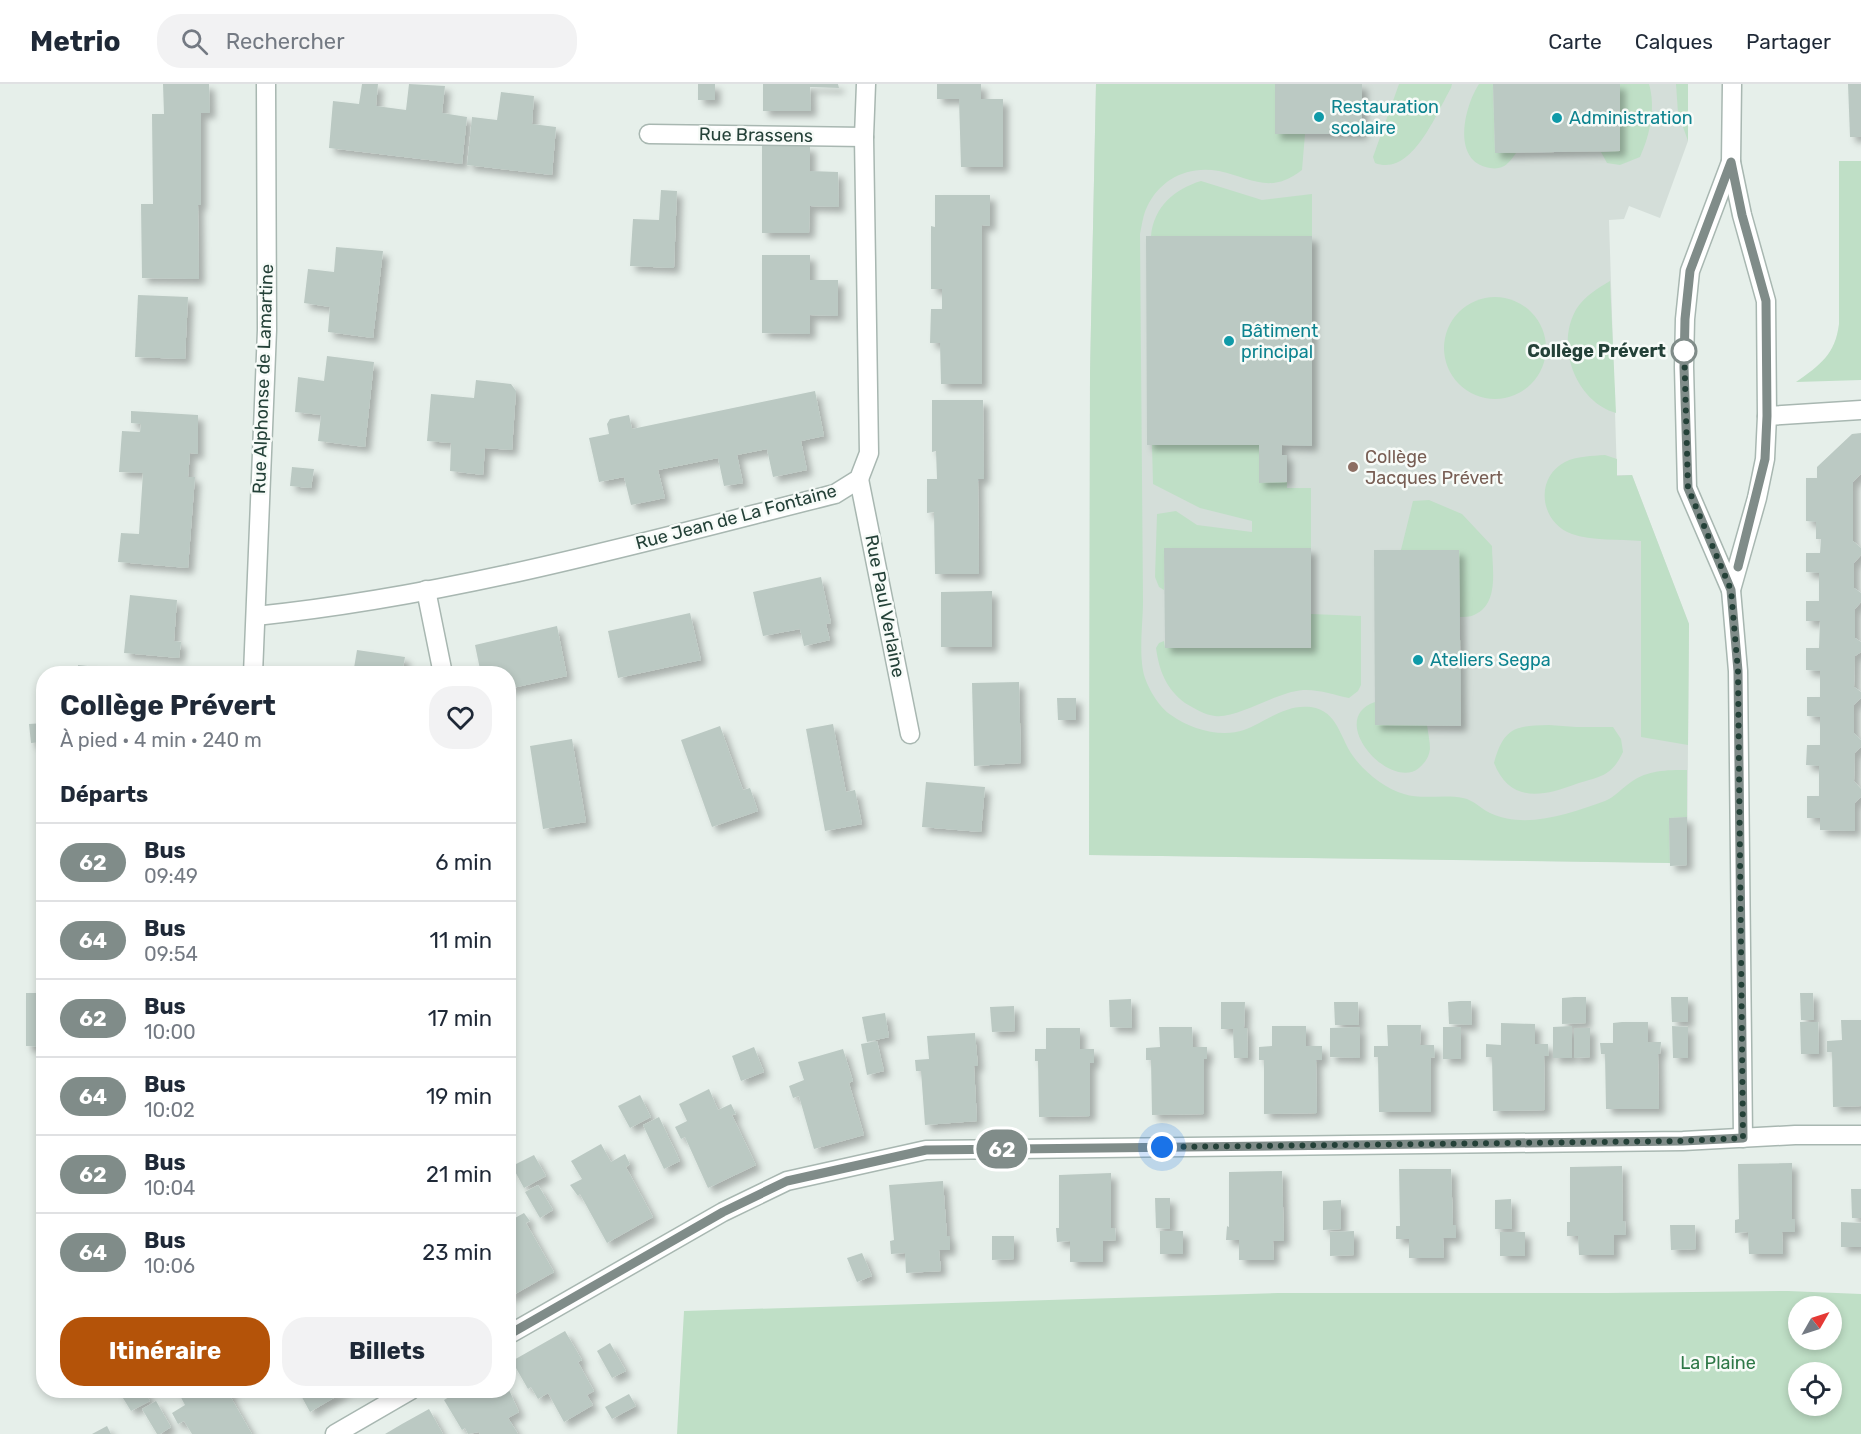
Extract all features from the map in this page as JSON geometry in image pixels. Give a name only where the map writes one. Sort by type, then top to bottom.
[{"type":"street","name":"Rue Alphonse de Lamartine","points":[[253,666],[267,330],[266,84]]},
{"type":"street","name":"Rue Jean de La Fontaine","points":[[256,616],[327,609],[535,568],[835,494],[859,479],[869,453],[864,137],[866,84]]},
{"type":"street","points":[[1731,590],[1765,459],[1767,416],[1766,301],[1742,215],[1731,162],[1732,84]]},
{"type":"street","name":"Rue Brassens","points":[[649,134],[864,137]]},
{"type":"street","points":[[1731,162],[1690,271],[1685,319],[1684,367],[1688,488],[1731,590],[1738,671],[1743,1138]]},
{"type":"street","points":[[1767,416],[1861,410]]},
{"type":"street","name":"Rue Paul Verlaine","points":[[859,479],[910,734]]},
{"type":"street","points":[[426,590],[441,666]]},
{"type":"street","points":[[516,1330],[723,1212],[787,1181],[926,1150],[1683,1141],[1861,1135]]},
{"type":"street","points":[[335,1434],[397,1398]]},
{"type":"shaded area","name":"Collège Jacques Prévert","points":[[1096,84],[1688,84],[1688,141],[1660,218],[1629,206],[1624,219],[1609,220],[1617,475],[1632,475],[1689,624],[1687,863],[1089,855],[1090,373]]},
{"type":"green space","points":[[1096,84],[1275,84],[1305,134],[1302,170],[1291,178],[1270,183],[1219,171],[1186,172],[1176,176],[1159,189],[1147,207],[1144,217],[1140,234],[1143,601],[1141,650],[1145,678],[1159,703],[1171,715],[1187,724],[1206,731],[1226,733],[1244,730],[1293,708],[1311,707],[1327,714],[1333,720],[1349,749],[1363,768],[1397,792],[1411,796],[1463,798],[1490,813],[1518,820],[1563,815],[1609,799],[1644,775],[1687,770],[1687,817],[1669,818],[1670,863],[1089,855],[1090,373]]},
{"type":"green space","points":[[1399,84],[1452,84],[1430,127],[1411,152],[1400,161],[1388,165],[1375,163],[1373,157]]},
{"type":"green space","points":[[1479,84],[1493,84],[1495,152],[1516,153],[1508,163],[1499,168],[1478,164],[1470,156],[1465,145],[1466,119]]},
{"type":"green space","points":[[1620,84],[1649,84],[1652,112],[1647,140],[1640,157],[1620,165],[1607,163],[1601,152],[1620,151]]},
{"type":"green space","points":[[1676,84],[1688,84],[1688,141],[1678,113]]},
{"type":"green space","points":[[1839,161],[1861,161],[1861,380],[1796,382],[1825,358],[1837,335],[1839,324]]},
{"type":"green space","points":[[1201,181],[1262,200],[1312,194],[1312,236],[1151,236],[1156,216],[1167,200]]},
{"type":"green space","points":[[1610,281],[1616,413],[1602,407],[1580,385],[1569,355],[1568,338],[1570,323],[1577,308],[1596,289]]},
{"type":"green space","points":[[1495,297],[1514,301],[1531,312],[1542,329],[1546,348],[1542,367],[1531,384],[1514,395],[1495,399],[1476,395],[1459,384],[1448,367],[1444,348],[1448,329],[1459,312],[1476,301]]},
{"type":"green space","points":[[1152,445],[1259,445],[1260,482],[1287,482],[1287,488],[1311,488],[1311,548],[1165,548],[1164,590],[1159,587],[1155,577],[1157,514],[1176,511],[1197,525],[1252,532],[1252,521],[1200,508],[1153,484]]},
{"type":"green space","points":[[1605,455],[1617,459],[1617,476],[1632,475],[1689,624],[1688,745],[1641,737],[1641,541],[1597,539],[1572,534],[1561,528],[1548,511],[1545,489],[1555,469],[1574,459]]},
{"type":"green space","points":[[1429,500],[1462,514],[1492,546],[1493,585],[1491,594],[1482,610],[1472,616],[1460,617],[1459,550],[1401,550],[1413,501]]},
{"type":"green space","points":[[1311,614],[1361,616],[1361,685],[1358,691],[1349,698],[1320,691],[1303,690],[1281,695],[1224,716],[1215,716],[1199,711],[1178,698],[1161,671],[1156,648],[1164,641],[1165,648],[1311,648]]},
{"type":"green space","points":[[1375,702],[1376,725],[1427,725],[1430,749],[1426,760],[1419,768],[1407,773],[1393,770],[1379,762],[1367,750],[1359,737],[1357,723],[1361,711]]},
{"type":"green space","points":[[1549,725],[1613,727],[1621,739],[1623,752],[1614,766],[1599,777],[1551,792],[1539,794],[1518,791],[1501,776],[1494,763],[1502,742],[1507,735],[1519,728]]},
{"type":"green space","name":"La Plaine","points":[[1788,1291],[1861,1294],[1861,1434],[677,1434],[684,1311],[1278,1293]]},
{"type":"building","points":[[163,84],[209,84],[210,113],[201,113],[201,205],[198,205],[199,279],[142,278],[141,204],[153,204],[152,114],[164,114]]},
{"type":"building","points":[[362,84],[378,84],[376,106],[406,110],[409,84],[445,86],[442,113],[467,117],[462,164],[329,148],[333,101],[359,104]]},
{"type":"building","points":[[698,84],[715,84],[715,100],[698,100]]},
{"type":"building","points":[[763,84],[838,84],[839,88],[810,87],[811,111],[763,111]]},
{"type":"building","points":[[937,84],[981,84],[981,99],[1003,99],[1003,167],[961,167],[959,99],[937,99]]},
{"type":"building","name":"Restauration scolaire","points":[[1275,84],[1362,84],[1362,134],[1275,134]]},
{"type":"building","name":"Administration","points":[[1493,84],[1620,84],[1620,151],[1495,153]]},
{"type":"building","points":[[1848,84],[1861,84],[1861,137],[1850,137]]},
{"type":"building","points":[[501,92],[534,96],[532,124],[556,127],[552,175],[467,165],[472,117],[497,120]]},
{"type":"building","points":[[762,146],[810,146],[810,171],[838,172],[839,207],[810,206],[809,233],[762,233]]},
{"type":"building","points":[[661,190],[677,191],[674,268],[630,266],[633,219],[659,220]]},
{"type":"building","points":[[935,195],[990,195],[990,226],[982,225],[982,384],[941,384],[940,343],[930,343],[931,309],[942,309],[942,289],[931,289],[931,226],[935,227]]},
{"type":"building","name":"Bâtiment principal","points":[[1146,236],[1312,236],[1312,446],[1282,445],[1282,455],[1287,455],[1287,482],[1259,483],[1259,445],[1147,445]]},
{"type":"building","points":[[336,247],[383,251],[373,338],[328,332],[330,307],[304,303],[308,269],[334,272]]},
{"type":"building","points":[[762,255],[810,255],[810,280],[838,280],[838,316],[810,315],[810,334],[762,333]]},
{"type":"building","points":[[138,295],[188,297],[185,359],[135,357]]},
{"type":"building","points":[[327,356],[374,362],[365,447],[318,441],[321,415],[295,412],[298,377],[324,381]]},
{"type":"building","points":[[476,380],[511,384],[516,391],[512,450],[485,448],[483,475],[450,471],[451,443],[427,441],[431,394],[474,398]]},
{"type":"building","points":[[815,391],[824,436],[801,441],[807,470],[773,477],[767,449],[737,455],[743,483],[724,486],[718,458],[658,470],[665,498],[631,505],[624,477],[599,482],[589,438],[609,434],[607,424],[610,419],[629,415],[632,429]]},
{"type":"building","points":[[932,400],[983,400],[984,479],[978,479],[979,574],[935,574],[934,512],[927,513],[927,479],[937,479],[936,451],[932,452]]},
{"type":"building","points":[[131,411],[198,415],[198,454],[190,453],[188,477],[195,477],[188,568],[118,562],[121,533],[139,534],[143,473],[119,472],[122,431],[140,432],[141,424],[131,423]]},
{"type":"building","points":[[1861,433],[1861,474],[1853,482],[1853,541],[1861,548],[1861,555],[1854,563],[1854,588],[1861,593],[1861,602],[1855,609],[1855,638],[1861,642],[1861,652],[1855,656],[1854,687],[1861,692],[1861,698],[1854,705],[1854,733],[1861,740],[1861,747],[1855,753],[1854,781],[1861,789],[1861,797],[1855,803],[1855,831],[1820,830],[1820,818],[1807,818],[1807,796],[1819,796],[1819,766],[1806,765],[1807,745],[1820,745],[1820,717],[1807,716],[1807,697],[1820,697],[1820,671],[1806,670],[1806,648],[1819,648],[1820,621],[1806,621],[1806,601],[1819,601],[1819,573],[1806,572],[1806,553],[1820,553],[1821,539],[1816,539],[1816,522],[1806,521],[1806,478],[1817,478],[1817,467],[1852,434]]},
{"type":"building","points":[[292,467],[314,469],[311,488],[290,486]]},
{"type":"building","points":[[1164,548],[1311,548],[1311,648],[1165,648]]},
{"type":"building","name":"Ateliers Segpa","points":[[1374,550],[1459,550],[1461,726],[1375,725]]},
{"type":"building","points":[[821,577],[831,623],[826,624],[830,640],[804,646],[800,629],[763,636],[753,592]]},
{"type":"building","points":[[992,591],[992,647],[941,647],[941,592]]},
{"type":"building","points":[[130,595],[177,600],[174,641],[181,642],[179,658],[124,653]]},
{"type":"building","points":[[690,613],[701,660],[618,678],[608,631]]},
{"type":"building","points":[[557,626],[567,676],[516,687],[516,666],[479,666],[475,645]]},
{"type":"building","points":[[357,650],[405,657],[403,666],[354,666]]},
{"type":"building","points":[[1019,682],[1021,763],[974,766],[972,683]]},
{"type":"building","points":[[1057,698],[1076,698],[1076,720],[1058,720]]},
{"type":"building","points":[[29,724],[36,724],[36,743],[31,743]]},
{"type":"building","points":[[833,724],[846,792],[855,790],[862,824],[825,831],[806,729]]},
{"type":"building","points":[[720,726],[743,790],[750,788],[758,811],[712,827],[681,740]]},
{"type":"building","points":[[572,739],[586,822],[543,829],[530,746]]},
{"type":"building","points":[[926,782],[985,787],[981,832],[922,827]]},
{"type":"building","points":[[1687,817],[1687,865],[1670,866],[1669,818]]},
{"type":"building","points":[[26,993],[36,993],[36,1047],[26,1046]]},
{"type":"building","points":[[1800,993],[1813,993],[1814,1020],[1801,1020]]},
{"type":"building","points":[[1586,997],[1586,1023],[1562,1024],[1562,998]]},
{"type":"building","points":[[1671,997],[1688,997],[1688,1022],[1672,1022]]},
{"type":"building","points":[[1131,999],[1132,1028],[1110,1027],[1109,1000]]},
{"type":"building","points":[[1471,1001],[1472,1025],[1449,1024],[1448,1002]]},
{"type":"building","points":[[1221,1002],[1245,1002],[1244,1028],[1247,1028],[1248,1058],[1234,1058],[1233,1029],[1221,1029]]},
{"type":"building","points":[[1334,1002],[1358,1002],[1359,1025],[1335,1025]]},
{"type":"building","points":[[1014,1006],[1015,1031],[992,1032],[990,1007]]},
{"type":"building","points":[[885,1013],[889,1037],[867,1042],[862,1017]]},
{"type":"building","points":[[1841,1020],[1861,1020],[1861,1106],[1833,1107],[1832,1052],[1827,1052],[1827,1041],[1842,1040]]},
{"type":"building","points":[[1648,1022],[1648,1042],[1661,1042],[1660,1054],[1658,1054],[1659,1109],[1606,1109],[1605,1054],[1601,1054],[1600,1043],[1613,1043],[1613,1023]]},
{"type":"building","points":[[1800,1022],[1818,1022],[1819,1054],[1801,1054]]},
{"type":"building","points":[[1501,1023],[1535,1024],[1535,1044],[1548,1044],[1549,1056],[1544,1056],[1545,1110],[1493,1111],[1492,1057],[1486,1057],[1486,1044],[1501,1045]]},
{"type":"building","points":[[1387,1025],[1421,1025],[1420,1045],[1434,1045],[1435,1057],[1431,1058],[1431,1112],[1379,1112],[1378,1057],[1374,1057],[1374,1046],[1388,1046]]},
{"type":"building","points":[[1272,1026],[1306,1026],[1306,1046],[1322,1046],[1322,1060],[1316,1060],[1317,1113],[1264,1114],[1264,1060],[1259,1060],[1259,1047],[1272,1046]]},
{"type":"building","points":[[1572,1026],[1572,1058],[1553,1058],[1553,1027]]},
{"type":"building","points":[[1672,1026],[1688,1027],[1688,1058],[1673,1058]]},
{"type":"building","points":[[1159,1027],[1192,1027],[1193,1047],[1207,1047],[1207,1059],[1204,1059],[1204,1114],[1152,1115],[1151,1060],[1146,1060],[1146,1048],[1160,1047]]},
{"type":"building","points":[[1360,1027],[1360,1058],[1330,1057],[1330,1028]]},
{"type":"building","points":[[1443,1027],[1461,1027],[1461,1059],[1443,1059]]},
{"type":"building","points":[[1046,1028],[1080,1028],[1080,1049],[1094,1049],[1094,1063],[1090,1063],[1090,1116],[1039,1117],[1038,1061],[1035,1061],[1035,1049],[1046,1049]]},
{"type":"building","points":[[1574,1028],[1590,1028],[1590,1057],[1574,1058]]},
{"type":"building","points":[[975,1033],[978,1066],[974,1066],[977,1121],[925,1125],[921,1071],[916,1071],[915,1060],[929,1059],[927,1036]]},
{"type":"building","points":[[877,1041],[884,1071],[867,1075],[861,1044]]},
{"type":"building","points":[[754,1047],[764,1072],[741,1081],[732,1056]]},
{"type":"building","points":[[843,1049],[853,1081],[849,1083],[864,1135],[814,1149],[799,1096],[793,1098],[789,1086],[804,1080],[798,1062]]},
{"type":"building","points":[[709,1089],[718,1110],[731,1104],[736,1114],[732,1115],[756,1165],[708,1188],[685,1137],[681,1139],[675,1127],[687,1121],[679,1104]]},
{"type":"building","points":[[640,1095],[651,1117],[630,1128],[618,1106]]},
{"type":"building","points":[[659,1117],[680,1161],[664,1169],[643,1125]]},
{"type":"building","points":[[601,1144],[611,1162],[625,1154],[630,1164],[626,1167],[653,1217],[607,1243],[580,1194],[578,1196],[570,1185],[582,1179],[571,1161]]},
{"type":"building","points":[[534,1155],[546,1176],[524,1188],[516,1173],[516,1164]]},
{"type":"building","points":[[1792,1163],[1792,1219],[1795,1219],[1795,1232],[1782,1232],[1783,1254],[1749,1254],[1748,1232],[1735,1233],[1735,1220],[1739,1219],[1738,1164]]},
{"type":"building","points":[[1622,1166],[1623,1221],[1625,1221],[1626,1235],[1614,1235],[1614,1255],[1579,1255],[1578,1236],[1567,1236],[1567,1222],[1570,1222],[1570,1167]]},
{"type":"building","points":[[1399,1169],[1451,1169],[1453,1225],[1456,1225],[1456,1238],[1443,1238],[1444,1258],[1409,1258],[1409,1239],[1396,1239],[1396,1226],[1400,1226]]},
{"type":"building","points":[[1282,1171],[1284,1241],[1273,1241],[1274,1260],[1239,1260],[1239,1240],[1226,1240],[1227,1226],[1229,1227],[1229,1172]]},
{"type":"building","points":[[1111,1173],[1111,1228],[1115,1228],[1116,1240],[1103,1241],[1103,1262],[1070,1262],[1070,1241],[1057,1242],[1059,1175]]},
{"type":"building","points":[[943,1181],[950,1250],[939,1250],[941,1271],[906,1273],[905,1253],[891,1254],[890,1241],[894,1240],[889,1185]]},
{"type":"building","points":[[538,1185],[553,1210],[540,1218],[525,1192]]},
{"type":"building","points":[[1851,1189],[1861,1189],[1861,1218],[1852,1218]]},
{"type":"building","points":[[1155,1198],[1170,1198],[1170,1229],[1156,1228]]},
{"type":"building","points":[[1511,1199],[1512,1229],[1495,1229],[1495,1200]]},
{"type":"building","points":[[1341,1200],[1341,1229],[1323,1230],[1323,1201]]},
{"type":"building","points":[[524,1213],[530,1221],[526,1223],[554,1272],[516,1293],[516,1217]]},
{"type":"building","points":[[1841,1222],[1861,1223],[1861,1247],[1841,1247]]},
{"type":"building","points":[[1670,1225],[1695,1225],[1696,1249],[1671,1250]]},
{"type":"building","points":[[1160,1231],[1183,1231],[1183,1254],[1160,1254]]},
{"type":"building","points":[[1354,1231],[1354,1255],[1330,1256],[1330,1232]]},
{"type":"building","points":[[1500,1232],[1525,1232],[1525,1256],[1500,1256]]},
{"type":"building","points":[[992,1236],[1014,1236],[1014,1259],[992,1260]]},
{"type":"building","points":[[862,1253],[872,1276],[857,1282],[847,1258]]},
{"type":"building","points":[[565,1331],[582,1360],[578,1362],[594,1391],[587,1395],[593,1405],[564,1422],[548,1393],[538,1399],[531,1387],[528,1389],[516,1368],[516,1359]]},
{"type":"building","points":[[610,1343],[626,1371],[612,1378],[597,1351]]},
{"type":"building","points":[[629,1394],[636,1406],[612,1419],[605,1407]]},
{"type":"building","points":[[123,1398],[148,1398],[150,1401],[131,1411]]},
{"type":"building","points":[[181,1398],[231,1398],[252,1434],[192,1434],[184,1421],[178,1424],[172,1413],[185,1405]]},
{"type":"building","points":[[302,1398],[334,1398],[310,1412]]},
{"type":"building","points":[[447,1398],[513,1398],[519,1412],[508,1418],[518,1434],[480,1434],[479,1432],[468,1434],[465,1428],[462,1430],[444,1400]]},
{"type":"building","points":[[156,1401],[171,1427],[160,1434],[157,1434],[142,1409]]},
{"type":"building","points":[[429,1409],[443,1434],[385,1434],[402,1424]]},
{"type":"building","points":[[107,1426],[111,1434],[92,1434]]},
{"type":"bus line","name":"62","points":[[516,1330],[723,1212],[787,1181],[926,1150],[1683,1141],[1743,1138],[1738,671],[1731,590],[1688,488],[1684,367],[1685,319],[1690,271],[1731,162],[1742,215],[1766,301],[1765,459],[1738,567]]},
{"type":"place","name":"Restauration scolaire","points":[[1319,117]]},
{"type":"place","name":"Administration","points":[[1557,118]]},
{"type":"place","name":"Bâtiment principal","points":[[1229,341]]},
{"type":"place","name":"Collège Prévert","points":[[1684,351]]},
{"type":"place","name":"Collège Jacques Prévert","points":[[1353,467]]},
{"type":"place","name":"Ateliers Segpa","points":[[1418,660]]},
{"type":"route","points":[[1162,1147],[1683,1141],[1743,1138],[1738,671],[1731,590],[1688,488],[1684,343],[1684,351]]}]
